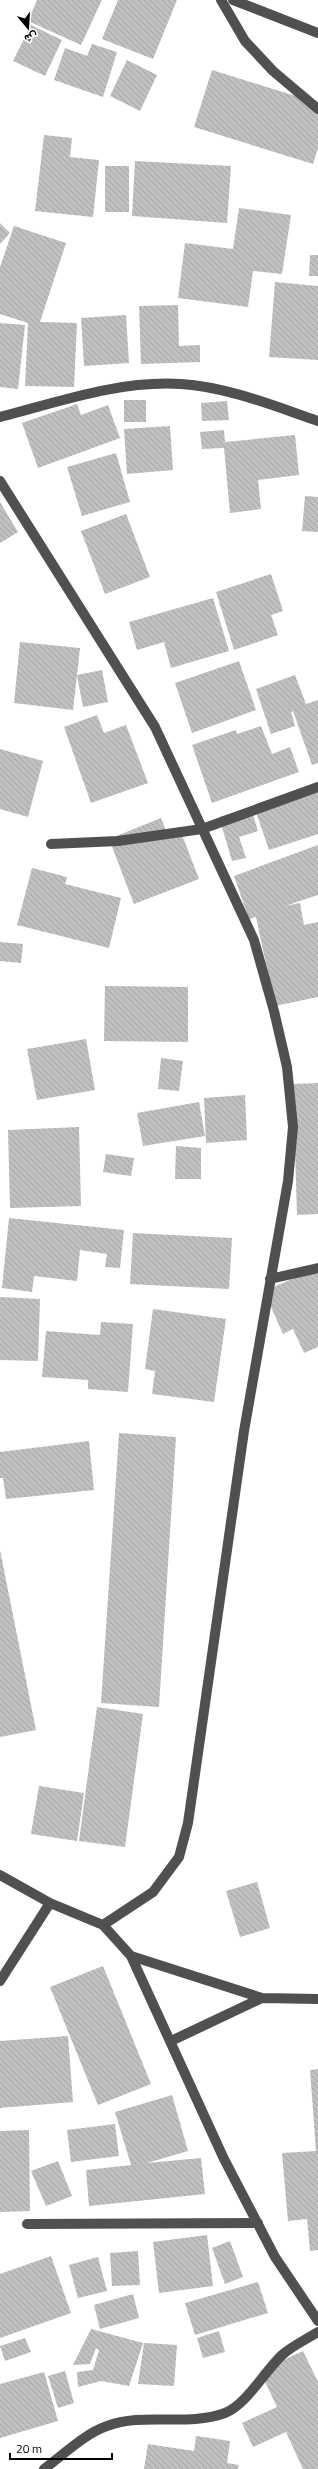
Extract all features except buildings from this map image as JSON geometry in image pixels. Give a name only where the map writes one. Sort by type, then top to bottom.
[{"type":"street","points":[[221,0],[245,42],[273,71],[318,109]]},
{"type":"street","points":[[233,0],[318,33]]},
{"type":"street","points":[[0,417],[99,391],[137,386],[181,384],[228,391],[318,421]]},
{"type":"street","points":[[1,484],[155,727],[254,940],[274,1011],[287,1067],[293,1127],[288,1181],[244,1431],[188,1823],[179,1857],[153,1892],[103,1925]]},
{"type":"street","points":[[51,844],[118,841],[202,829],[318,787]]},
{"type":"street","points":[[270,1279],[318,1268]]},
{"type":"street","points":[[0,1875],[50,1903],[103,1925],[132,1956],[224,2158],[275,2257],[318,2321]]},
{"type":"street","points":[[0,1981],[50,1903]]},
{"type":"street","points":[[132,1956],[262,1998],[318,1999]]},
{"type":"street","points":[[171,2041],[262,1998]]},
{"type":"street","points":[[27,2224],[258,2223]]},
{"type":"street","points":[[44,2469],[85,2438],[107,2426],[134,2421],[202,2418],[226,2413],[242,2400],[283,2355],[318,2332]]}]
